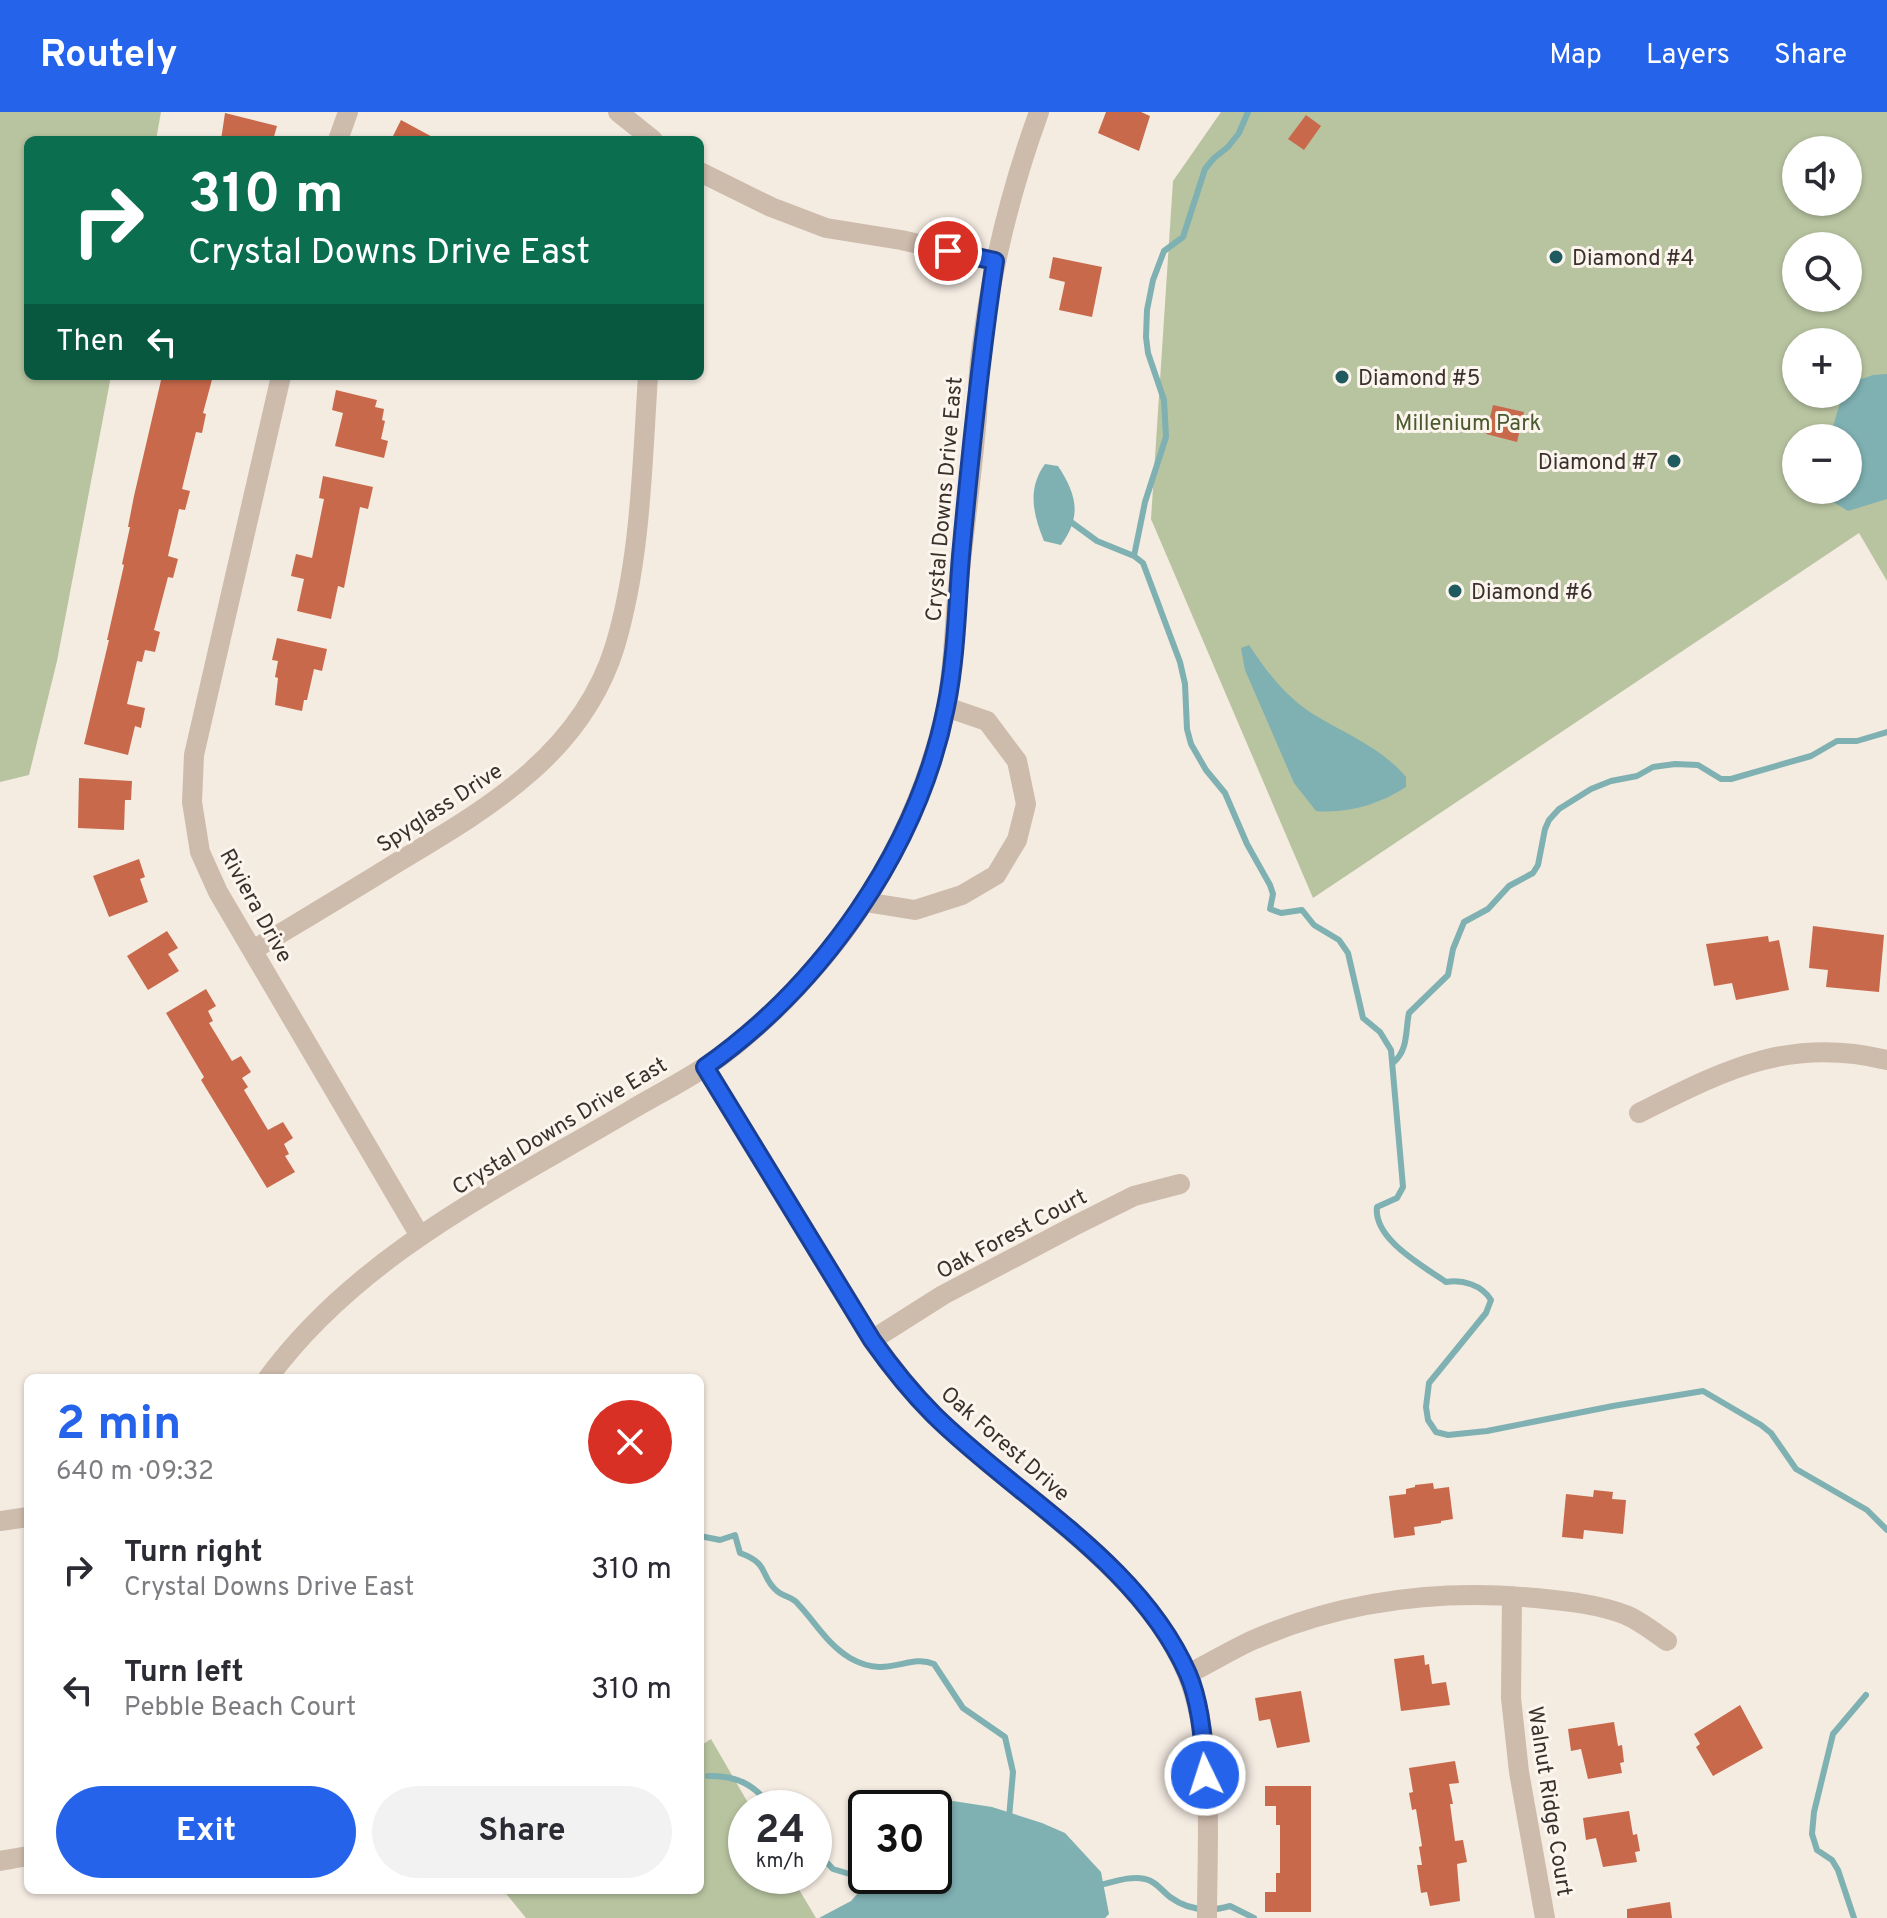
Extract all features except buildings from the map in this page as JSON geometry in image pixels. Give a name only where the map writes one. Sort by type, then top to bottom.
[{"type":"street","points":[[339,136],[348,112]]},
{"type":"street","points":[[618,112],[648,136]]},
{"type":"street","name":"Crystal Downs Drive East","points":[[271,1374],[292,1345],[326,1309],[369,1271],[420,1236],[705,1067],[777,1008],[824,957],[865,902],[893,853],[915,804],[946,707],[977,416],[980,356],[995,261],[1039,112]]},
{"type":"street","points":[[704,183],[826,228],[901,240],[995,261]]},
{"type":"street","name":"Riviera Drive","points":[[280,380],[194,755],[192,802],[200,852],[218,892],[420,1236]]},
{"type":"street","name":"Spyglass Drive","points":[[253,950],[468,820],[519,784],[562,743],[598,683],[614,649],[628,597],[637,526],[648,380]]},
{"type":"street","points":[[865,902],[915,910],[962,895],[996,875],[1017,840],[1026,804],[1017,761],[987,721],[946,707]]},
{"type":"street","points":[[1639,1113],[1701,1082],[1778,1055],[1831,1051],[1887,1060]]},
{"type":"street","name":"Oak Forest Drive","points":[[705,1067],[892,1369],[935,1416],[1059,1521],[1128,1587],[1167,1636],[1188,1674],[1197,1702],[1204,1750],[1207,1918]]},
{"type":"street","name":"Oak Forest Court","points":[[872,1340],[943,1295],[1076,1225],[1134,1196],[1180,1184]]},
{"type":"street","points":[[0,1521],[24,1518]]},
{"type":"street","points":[[1188,1674],[1253,1640],[1365,1604],[1433,1594],[1512,1596],[1572,1602],[1626,1615],[1667,1641]]},
{"type":"street","name":"Walnut Ridge Court","points":[[1512,1596],[1511,1698],[1519,1772],[1545,1918]]},
{"type":"street","points":[[0,1861],[24,1857]]},
{"type":"green space","points":[[0,112],[161,112],[157,136],[24,136],[24,380],[110,380],[57,661],[29,775],[0,782]]},
{"type":"green space","name":"Millenium Park","points":[[1221,112],[1887,112],[1887,581],[1859,533],[1313,898],[1151,519],[1173,181]]},
{"type":"green space","points":[[711,1739],[741,1790],[728,1790],[728,1894],[802,1894],[816,1918],[526,1918],[506,1894],[704,1894],[704,1743]]},
{"type":"water","points":[[1887,374],[1887,499],[1848,511],[1836,504],[1862,504],[1862,424],[1834,424],[1838,408],[1862,408],[1862,379]]},
{"type":"water","points":[[1045,464],[1058,466],[1073,496],[1072,524],[1061,545],[1044,541],[1035,511],[1034,492]]},
{"type":"water","points":[[1249,645],[1285,691],[1313,714],[1385,757],[1406,777],[1406,787],[1363,806],[1339,811],[1316,811],[1294,783],[1245,670],[1241,648]]},
{"type":"water","points":[[952,1801],[992,1807],[1065,1833],[1101,1872],[1109,1914],[1105,1918],[819,1918],[851,1901],[857,1894],[952,1894]]},
{"type":"waterway","points":[[1134,556],[1145,502],[1166,437],[1164,400],[1148,353],[1146,337],[1153,280],[1164,251],[1183,237],[1205,169],[1239,133],[1248,112]]},
{"type":"waterway","points":[[1071,522],[1097,541],[1134,556],[1143,563],[1180,662],[1191,744],[1206,770],[1225,793],[1247,844],[1270,885],[1273,894],[1270,909],[1281,913],[1302,910],[1314,925],[1339,940],[1348,953],[1363,1018],[1380,1032],[1391,1050],[1403,1187],[1397,1198],[1377,1207],[1378,1219],[1391,1241],[1413,1260],[1446,1282],[1459,1281],[1477,1287],[1491,1300],[1486,1313],[1429,1383],[1426,1407],[1428,1420],[1436,1432],[1448,1435],[1487,1431],[1703,1391],[1761,1425],[1771,1433],[1796,1469],[1867,1510],[1887,1530]]},
{"type":"waterway","points":[[1393,1063],[1404,1046],[1409,1013],[1448,975],[1453,949],[1464,922],[1488,909],[1509,886],[1533,873],[1538,865],[1545,829],[1559,809],[1591,789],[1637,776],[1653,767],[1698,765],[1721,779],[1731,779],[1811,756],[1837,741],[1857,741],[1887,732]]},
{"type":"waterway","points":[[704,1537],[720,1540],[735,1535],[740,1553],[756,1561],[772,1586],[796,1602],[828,1640],[850,1658],[876,1667],[924,1661],[934,1664],[963,1708],[1005,1737],[1013,1772],[1009,1818]]},
{"type":"waterway","points":[[1854,1918],[1838,1870],[1832,1860],[1817,1850],[1812,1834],[1814,1812],[1833,1734],[1866,1695]]},
{"type":"waterway","points":[[708,1776],[728,1777],[754,1790]]},
{"type":"waterway","points":[[832,1868],[848,1874]]},
{"type":"waterway","points":[[1096,1886],[1127,1879],[1145,1879],[1192,1908],[1230,1906],[1254,1918]]},
{"type":"place","name":"Diamond #4","points":[[1556,257]]},
{"type":"place","name":"Diamond #5","points":[[1342,377]]},
{"type":"place","name":"Diamond #7","points":[[1674,461]]},
{"type":"place","name":"Diamond #6","points":[[1455,591]]},
{"type":"route","points":[[948,251],[995,261],[980,356],[977,416],[946,707],[932,757],[893,853],[865,902],[824,957],[777,1008],[705,1067],[892,1369],[935,1416],[1059,1521],[1146,1606],[1188,1674],[1197,1702],[1205,1775]]}]
